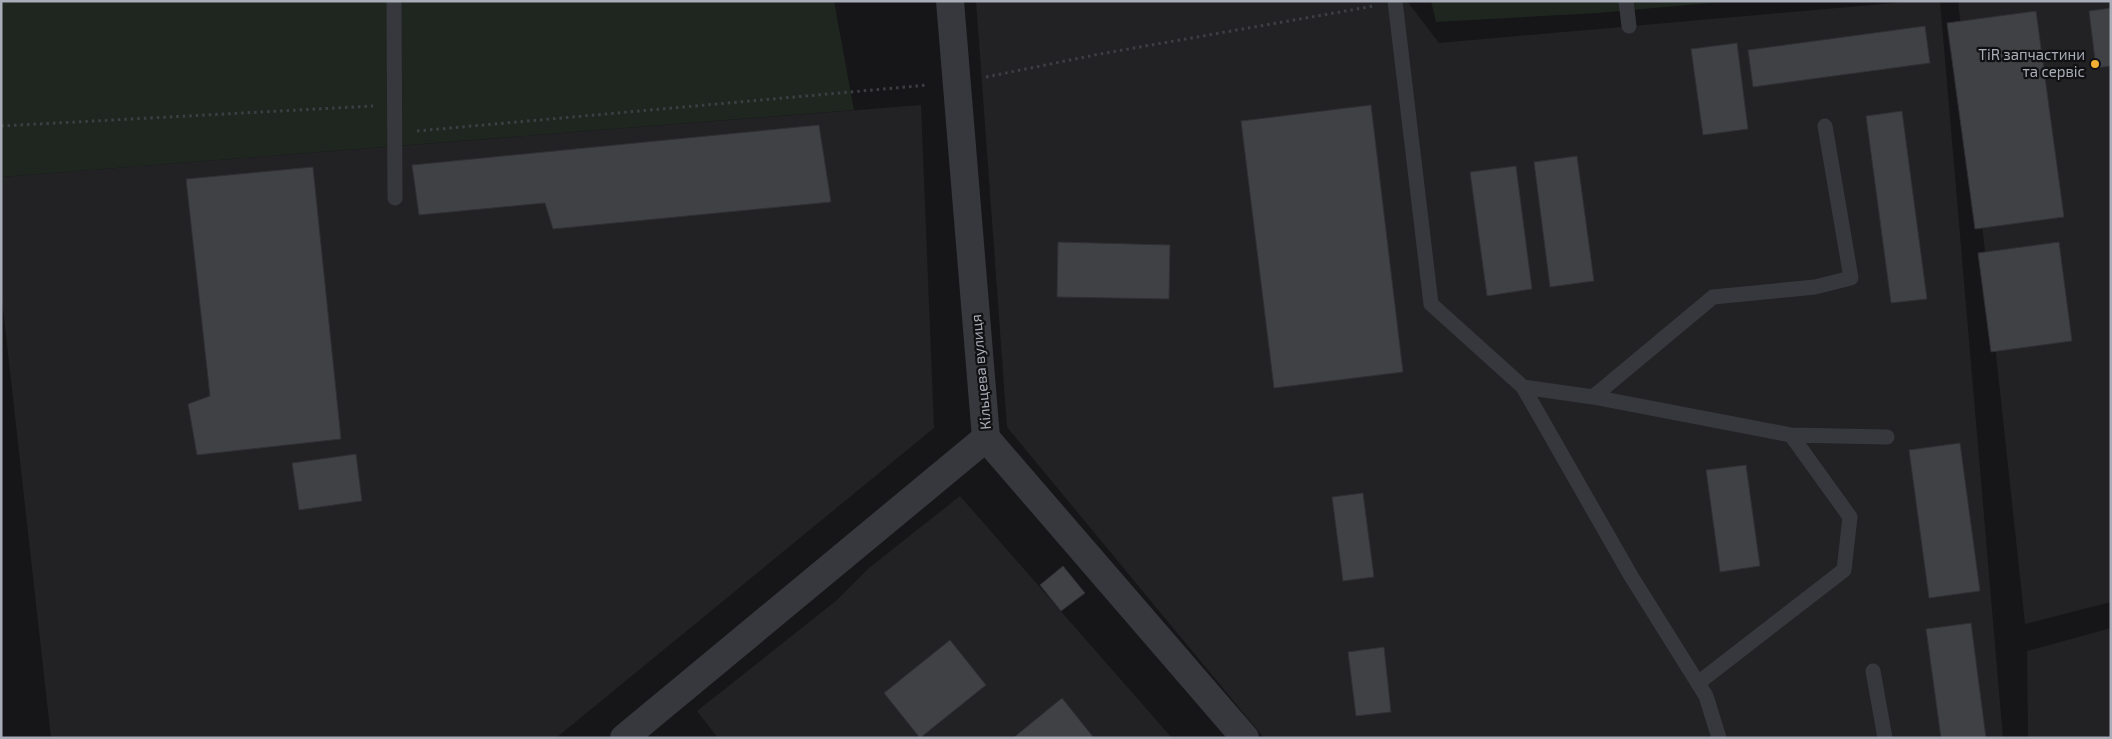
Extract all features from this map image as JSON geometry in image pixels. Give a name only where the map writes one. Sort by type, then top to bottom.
[{"type":"street","name":"Кільцева вулиця","points":[[950,1],[986,438],[1245,738]]},
{"type":"street","points":[[624,738],[986,438]]},
{"type":"lane","points":[[394,1],[393,105],[395,198]]},
{"type":"lane","points":[[1626,1],[1629,26]]},
{"type":"lane","points":[[1395,2],[1431,304],[1523,387],[1631,576],[1706,696],[1719,738]]},
{"type":"lane","points":[[1593,397],[1713,297],[1815,287],[1851,278],[1825,126]]},
{"type":"lane","points":[[1523,387],[1593,397],[1791,435],[1887,437]]},
{"type":"lane","points":[[1698,683],[1844,570],[1850,517],[1791,435]]},
{"type":"lane","points":[[1874,671],[1884,738]]},
{"type":"path","points":[[394,133],[957,83],[1100,54],[1395,2]]},
{"type":"path","points":[[1,126],[393,105]]},
{"type":"shaded area","points":[[19,1],[834,1],[854,110],[1,177],[1,3]]},
{"type":"shaded area","points":[[976,1],[1407,1],[1439,43],[1916,1],[1940,1],[2003,738],[1264,738],[1007,427]]},
{"type":"shaded area","points":[[1431,1],[1732,1],[1598,13],[1436,22]]},
{"type":"shaded area","points":[[1958,1],[2111,1],[2111,602],[2025,624]]},
{"type":"shaded area","points":[[921,105],[934,428],[556,738],[51,738],[1,291],[1,177]]},
{"type":"shaded area","points":[[960,496],[1172,738],[718,738],[697,711],[837,600],[869,568]]},
{"type":"shaded area","points":[[2111,628],[2111,738],[2028,738],[2027,651]]},
{"type":"building","points":[[2111,8],[2111,66],[2096,68],[2089,11]]},
{"type":"building","points":[[2036,11],[2064,217],[1975,229],[1947,23]]},
{"type":"building","points":[[1925,26],[1930,63],[1753,87],[1748,50]]},
{"type":"building","points":[[1737,43],[1748,129],[1703,135],[1691,49]]},
{"type":"building","points":[[1371,105],[1403,372],[1274,388],[1241,121]]},
{"type":"building","points":[[1902,111],[1927,299],[1891,303],[1866,116]]},
{"type":"building","points":[[819,125],[831,202],[553,229],[545,203],[419,215],[412,165]]},
{"type":"building","points":[[1577,156],[1594,281],[1550,287],[1534,162]]},
{"type":"building","points":[[1516,166],[1532,289],[1487,296],[1470,172]]},
{"type":"building","points":[[313,167],[341,439],[197,455],[188,404],[210,396],[186,179]]},
{"type":"building","points":[[1058,242],[1170,245],[1169,299],[1057,297]]},
{"type":"building","points":[[2059,242],[2072,341],[1991,352],[1978,253]]},
{"type":"building","points":[[1960,443],[1980,591],[1929,598],[1909,450]]},
{"type":"building","points":[[356,454],[362,501],[299,510],[292,463]]},
{"type":"building","points":[[1746,465],[1760,566],[1720,572],[1706,470]]},
{"type":"building","points":[[1363,493],[1374,577],[1343,581],[1332,497]]},
{"type":"building","points":[[1063,566],[1085,593],[1061,611],[1040,585]]},
{"type":"building","points":[[1971,623],[1986,738],[1941,738],[1926,629]]},
{"type":"building","points":[[950,640],[986,685],[920,738],[884,693]]},
{"type":"building","points":[[1384,647],[1391,712],[1356,716],[1348,652]]},
{"type":"building","points":[[1062,698],[1094,738],[1013,738]]},
{"type":"place","name":"TiR запчастини та сервіс","points":[[2095,64]]}]
